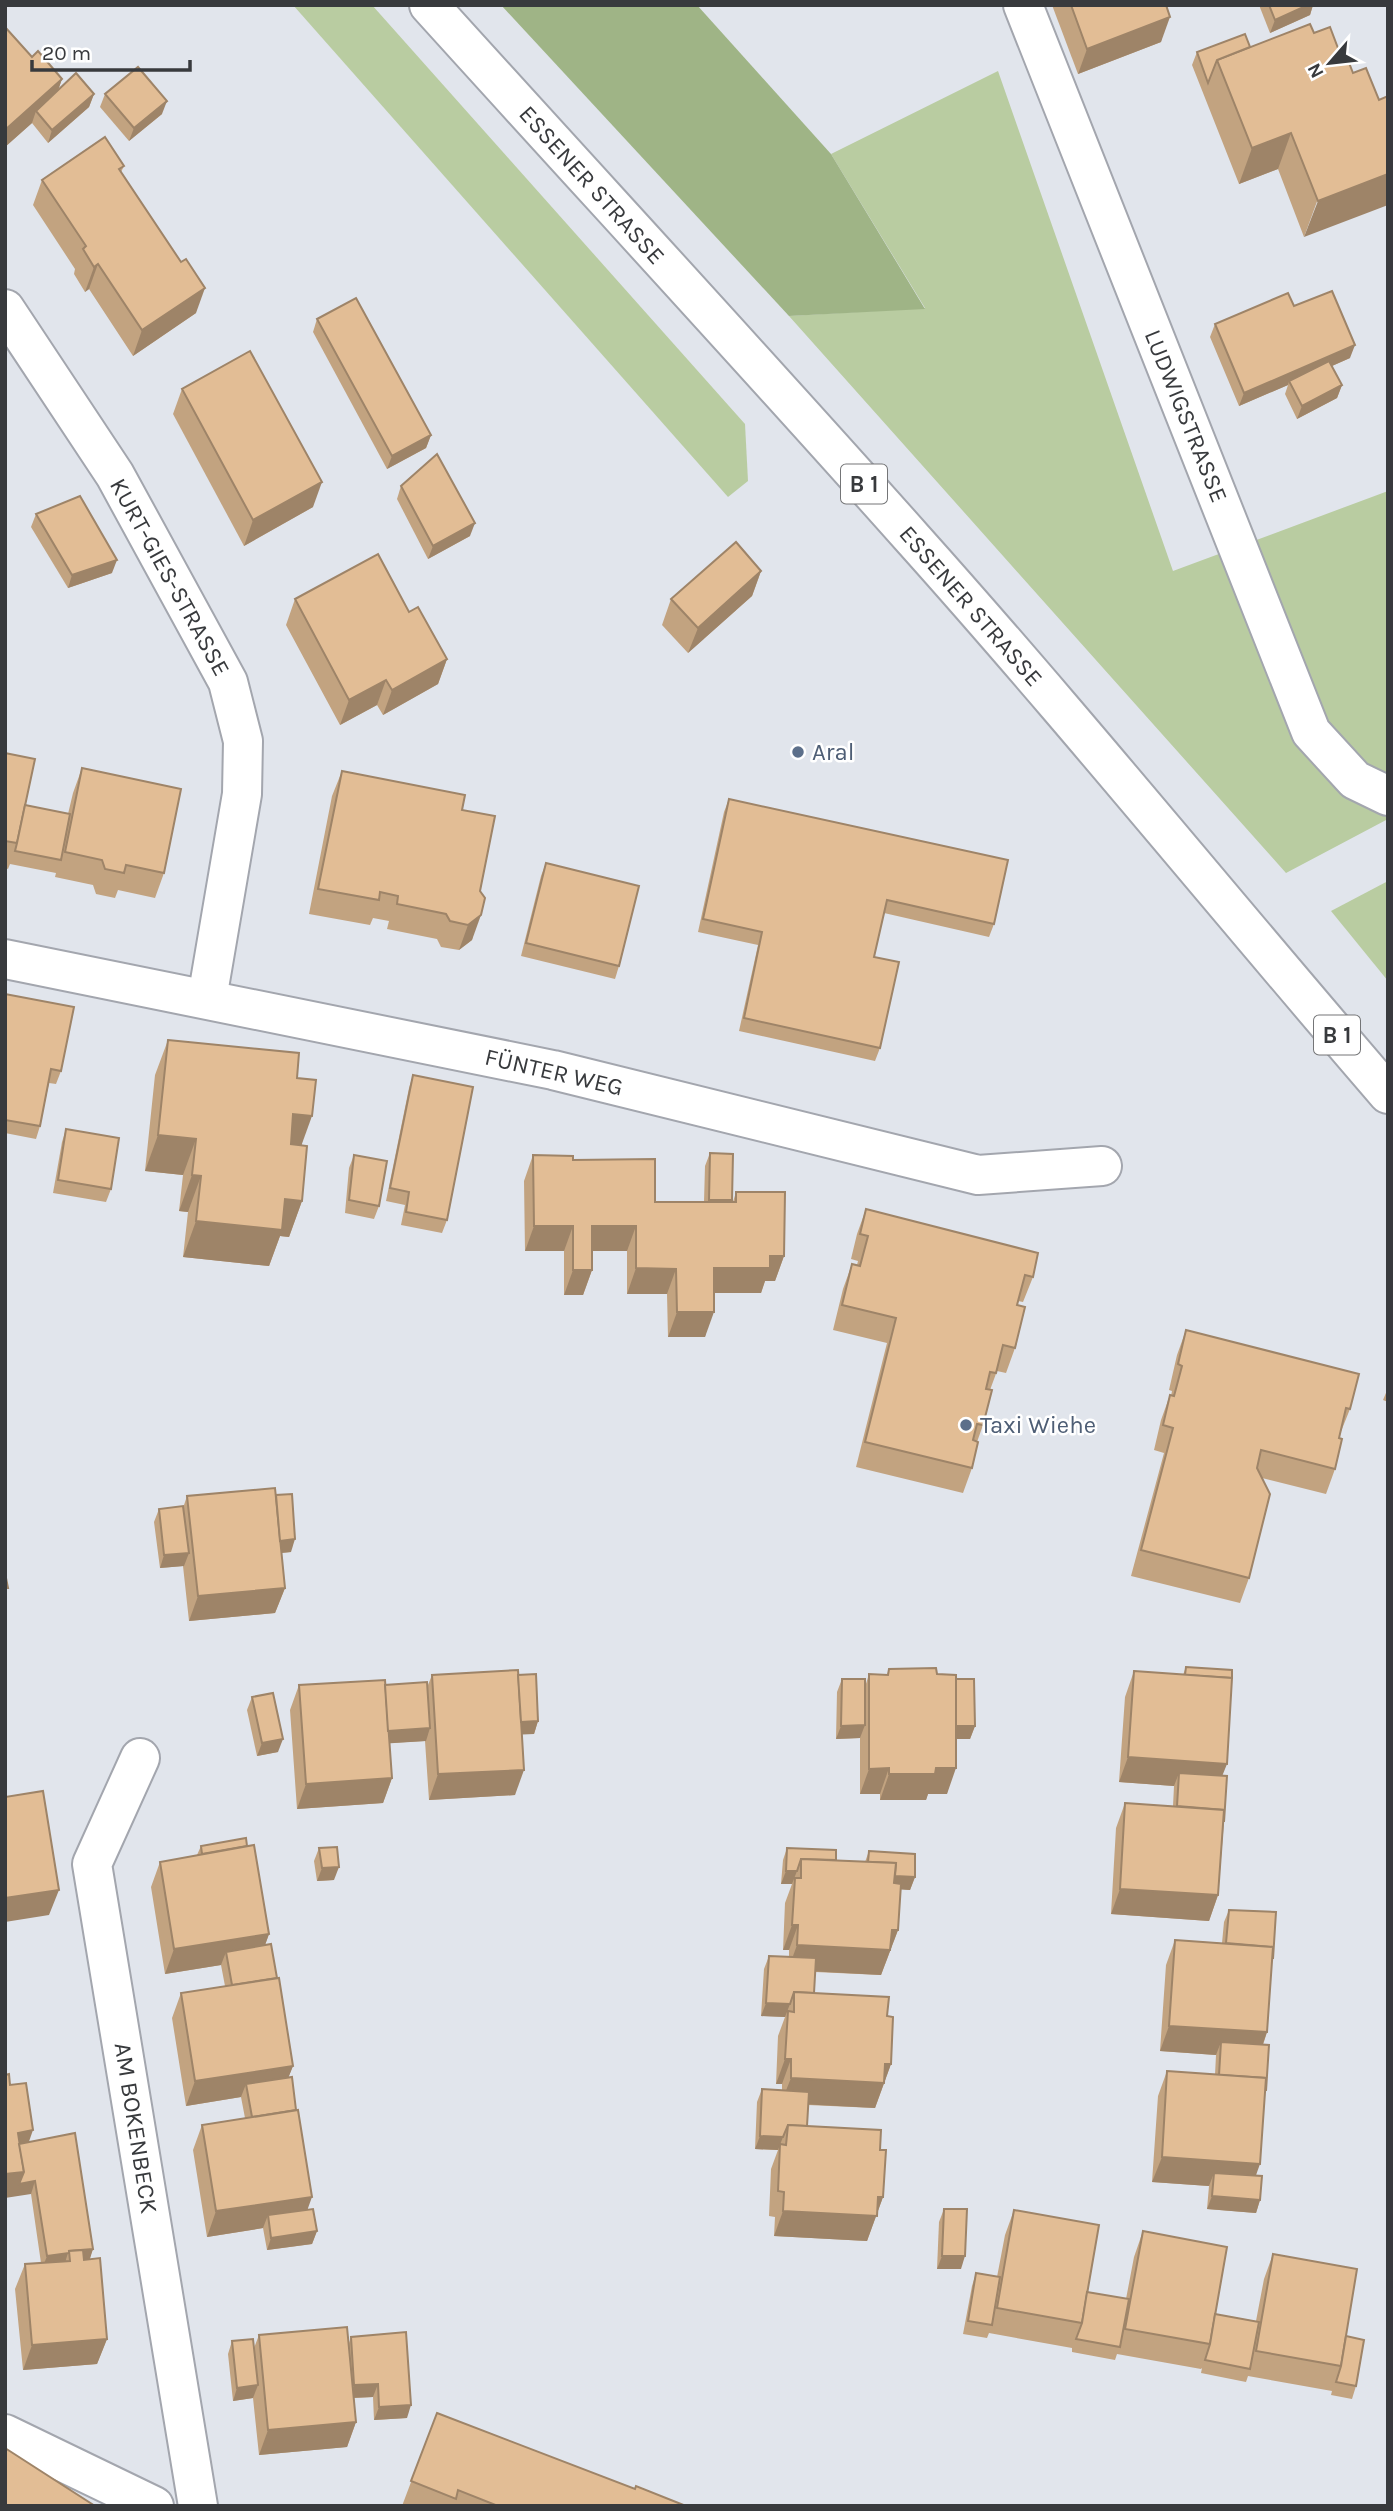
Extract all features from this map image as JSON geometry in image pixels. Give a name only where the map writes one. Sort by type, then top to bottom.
[{"type":"street","name":"ESSENER STRASSE","points":[[429,5],[915,541],[1388,1094]]},
{"type":"street","name":"LUDWIGSTRASSE","points":[[1023,5],[1311,732],[1355,780],[1388,796]]},
{"type":"street","name":"KURT-GIES-STRASSE","points":[[5,309],[115,475],[228,682],[243,741],[242,794],[207,999]]},
{"type":"street","name":"FÜNTER WEG","points":[[5,959],[553,1070],[978,1175],[1102,1166]]},
{"type":"street","name":"AM BOKENBECK","points":[[140,1758],[92,1864],[198,2506]]},
{"type":"street","points":[[5,2434],[154,2506]]},
{"type":"green space","points":[[293,5],[372,5],[745,424],[748,481],[728,497]]},
{"type":"green space","points":[[501,5],[697,5],[831,154],[925,309],[789,316]]},
{"type":"green space","points":[[998,71],[1173,571],[1388,491],[1388,819],[1286,873],[789,316],[925,308],[831,154]]},
{"type":"green space","points":[[1388,881],[1388,981],[1331,911]]},
{"type":"building","points":[[1071,5],[1166,5],[1170,17],[1087,49]]},
{"type":"building","points":[[1269,5],[1308,5],[1275,20]]},
{"type":"building","points":[[1310,24],[1314,33],[1330,27],[1341,56],[1346,55],[1353,73],[1366,68],[1379,100],[1388,96],[1388,174],[1318,201],[1291,133],[1252,148],[1217,60]]},
{"type":"building","points":[[5,27],[32,57],[38,51],[62,79],[5,130]]},
{"type":"building","points":[[1245,34],[1250,47],[1217,60],[1208,83],[1197,52]]},
{"type":"building","points":[[138,67],[167,101],[134,128],[105,94]]},
{"type":"building","points":[[76,73],[94,94],[52,130],[36,111]]},
{"type":"building","points":[[105,137],[124,166],[119,169],[181,262],[186,259],[205,288],[142,330],[98,264],[94,267],[83,249],[86,246],[42,180]]},
{"type":"building","points":[[1332,291],[1355,345],[1244,393],[1215,324],[1288,293],[1294,306]]},
{"type":"building","points":[[356,298],[431,435],[392,456],[317,319]]},
{"type":"building","points":[[250,351],[322,482],[253,520],[182,389]]},
{"type":"building","points":[[1329,361],[1342,385],[1302,406],[1289,381]]},
{"type":"building","points":[[437,454],[475,523],[433,546],[401,486]]},
{"type":"building","points":[[80,496],[117,560],[72,575],[36,514]]},
{"type":"building","points":[[736,542],[761,571],[698,628],[671,599]]},
{"type":"building","points":[[378,554],[409,612],[418,607],[447,659],[392,690],[386,680],[349,700],[295,599]]},
{"type":"building","points":[[5,753],[35,759],[17,843],[5,841]]},
{"type":"building","points":[[82,768],[181,789],[164,873],[126,865],[124,873],[105,869],[102,860],[65,852]]},
{"type":"building","points":[[342,771],[465,795],[462,810],[495,816],[480,891],[485,898],[481,915],[468,925],[450,921],[446,914],[397,904],[398,896],[380,892],[379,900],[318,889]]},
{"type":"building","points":[[729,799],[1008,860],[994,924],[887,900],[874,957],[899,962],[880,1048],[744,1018],[762,932],[703,919]]},
{"type":"building","points":[[25,805],[70,814],[61,860],[15,851]]},
{"type":"building","points":[[546,863],[639,886],[619,966],[526,943]]},
{"type":"building","points":[[5,994],[74,1007],[61,1071],[51,1069],[40,1126],[5,1120]]},
{"type":"building","points":[[168,1040],[299,1053],[297,1078],[316,1080],[312,1116],[293,1114],[291,1144],[307,1146],[302,1201],[285,1199],[282,1230],[196,1221],[201,1176],[192,1175],[196,1139],[158,1135]]},
{"type":"building","points":[[413,1075],[473,1087],[447,1220],[406,1212],[409,1192],[390,1188]]},
{"type":"building","points":[[66,1129],[119,1138],[111,1189],[58,1180]]},
{"type":"building","points":[[710,1153],[733,1154],[732,1200],[709,1200]]},
{"type":"building","points":[[354,1155],[387,1161],[379,1206],[349,1200]]},
{"type":"building","points":[[533,1155],[573,1156],[573,1160],[655,1159],[655,1202],[736,1202],[736,1192],[785,1192],[784,1256],[770,1256],[770,1268],[714,1268],[714,1312],[677,1312],[676,1269],[636,1268],[636,1226],[592,1226],[592,1270],[573,1270],[573,1226],[534,1226]]},
{"type":"building","points":[[866,1209],[1038,1253],[1033,1277],[1025,1275],[1017,1305],[1025,1307],[1015,1348],[1003,1345],[996,1373],[990,1372],[986,1389],[992,1390],[983,1425],[977,1424],[973,1440],[978,1442],[972,1468],[865,1442],[896,1318],[842,1305],[852,1264],[860,1266],[868,1236],[860,1234]]},
{"type":"building","points":[[1186,1330],[1359,1374],[1350,1409],[1346,1408],[1335,1469],[1261,1450],[1257,1468],[1270,1494],[1249,1578],[1141,1550],[1173,1428],[1163,1425],[1170,1395],[1174,1396],[1182,1366],[1178,1364]]},
{"type":"building","points":[[275,1488],[285,1588],[198,1596],[187,1496]]},
{"type":"building","points":[[292,1494],[295,1539],[280,1541],[276,1495]]},
{"type":"building","points":[[183,1506],[189,1553],[164,1555],[159,1509]]},
{"type":"building","points":[[1186,1667],[1232,1670],[1232,1678],[1185,1675]]},
{"type":"building","points":[[936,1668],[937,1674],[956,1675],[956,1768],[936,1768],[935,1774],[889,1774],[889,1768],[869,1769],[869,1674],[888,1675],[889,1669]]},
{"type":"building","points":[[518,1670],[524,1770],[438,1774],[432,1675]]},
{"type":"building","points":[[1134,1671],[1232,1678],[1227,1764],[1128,1757]]},
{"type":"building","points":[[536,1674],[538,1721],[521,1722],[518,1675]]},
{"type":"building","points":[[842,1679],[865,1679],[865,1725],[841,1726]]},
{"type":"building","points":[[956,1679],[974,1679],[975,1726],[956,1726]]},
{"type":"building","points":[[385,1680],[392,1778],[306,1784],[299,1685]]},
{"type":"building","points":[[427,1682],[430,1728],[388,1731],[385,1685]]},
{"type":"building","points":[[273,1693],[283,1739],[262,1743],[252,1697]]},
{"type":"building","points":[[1179,1773],[1227,1776],[1224,1822],[1224,1810],[1177,1806]]},
{"type":"building","points":[[43,1791],[59,1890],[5,1898],[5,1797]]},
{"type":"building","points":[[1125,1803],[1224,1810],[1218,1895],[1120,1889]]},
{"type":"building","points":[[246,1838],[247,1846],[202,1854],[201,1846]]},
{"type":"building","points":[[254,1845],[269,1934],[174,1949],[160,1862]]},
{"type":"building","points":[[337,1847],[339,1867],[322,1868],[319,1848]]},
{"type":"building","points":[[787,1848],[836,1850],[836,1860],[801,1859],[797,1871],[786,1871]]},
{"type":"building","points":[[869,1851],[915,1854],[915,1877],[895,1876],[896,1863],[868,1862]]},
{"type":"building","points":[[801,1859],[896,1863],[894,1883],[901,1884],[898,1930],[892,1930],[890,1950],[797,1945],[798,1925],[792,1925],[795,1878],[801,1878]]},
{"type":"building","points":[[1229,1910],[1276,1912],[1273,1959],[1273,1947],[1226,1943]]},
{"type":"building","points":[[1175,1940],[1273,1947],[1267,2032],[1169,2026]]},
{"type":"building","points":[[271,1944],[277,1978],[232,1985],[226,1952]]},
{"type":"building","points":[[769,1956],[816,1958],[814,1993],[794,1992],[790,2004],[766,2003]]},
{"type":"building","points":[[279,1978],[293,2066],[195,2081],[181,1993]]},
{"type":"building","points":[[794,1992],[889,1997],[887,2016],[893,2017],[891,2064],[885,2064],[884,2083],[791,2078],[791,2059],[785,2059],[788,2011],[794,2012]]},
{"type":"building","points":[[1221,2042],[1269,2045],[1266,2091],[1266,2078],[1219,2075]]},
{"type":"building","points":[[1167,2071],[1266,2078],[1260,2164],[1162,2157]]},
{"type":"building","points":[[9,2074],[10,2085],[26,2083],[33,2130],[18,2133],[24,2172],[5,2174],[5,2075]]},
{"type":"building","points":[[292,2077],[296,2110],[252,2117],[246,2084]]},
{"type":"building","points":[[762,2089],[809,2092],[807,2126],[788,2125],[783,2137],[760,2136]]},
{"type":"building","points":[[298,2110],[312,2197],[216,2211],[202,2125]]},
{"type":"building","points":[[788,2125],[881,2130],[880,2150],[886,2150],[883,2197],[878,2197],[877,2216],[783,2211],[784,2192],[778,2191],[780,2144],[786,2145]]},
{"type":"building","points":[[75,2133],[93,2249],[47,2256],[35,2181],[19,2184],[24,2172],[19,2144]]},
{"type":"building","points":[[1214,2173],[1262,2176],[1260,2200],[1212,2196]]},
{"type":"building","points":[[313,2209],[317,2231],[271,2238],[268,2215]]},
{"type":"building","points":[[944,2209],[967,2209],[965,2256],[942,2256]]},
{"type":"building","points":[[1014,2210],[1099,2225],[1082,2323],[997,2308]]},
{"type":"building","points":[[1143,2231],[1227,2247],[1210,2344],[1125,2329]]},
{"type":"building","points":[[83,2250],[84,2260],[100,2258],[107,2339],[32,2345],[25,2264],[70,2261],[69,2251]]},
{"type":"building","points":[[1273,2254],[1357,2269],[1341,2366],[1256,2351]]},
{"type":"building","points":[[976,2273],[1000,2277],[992,2325],[968,2321]]},
{"type":"building","points":[[1087,2292],[1129,2299],[1120,2347],[1076,2339],[1082,2323]]},
{"type":"building","points":[[1215,2314],[1259,2322],[1250,2369],[1205,2360]]},
{"type":"building","points":[[347,2327],[356,2422],[268,2430],[259,2335]]},
{"type":"building","points":[[406,2332],[411,2405],[379,2407],[378,2384],[354,2385],[351,2337]]},
{"type":"building","points":[[1346,2336],[1364,2340],[1356,2386],[1336,2382]]},
{"type":"building","points":[[253,2339],[258,2385],[237,2388],[232,2341]]},
{"type":"building","points":[[437,2413],[686,2506],[498,2506],[458,2490],[456,2499],[411,2481]]},
{"type":"building","points":[[5,2448],[95,2506],[5,2506]]},
{"type":"place","name":"Aral","points":[[798,752]]},
{"type":"place","name":"Taxi Wiehe","points":[[966,1425]]}]
